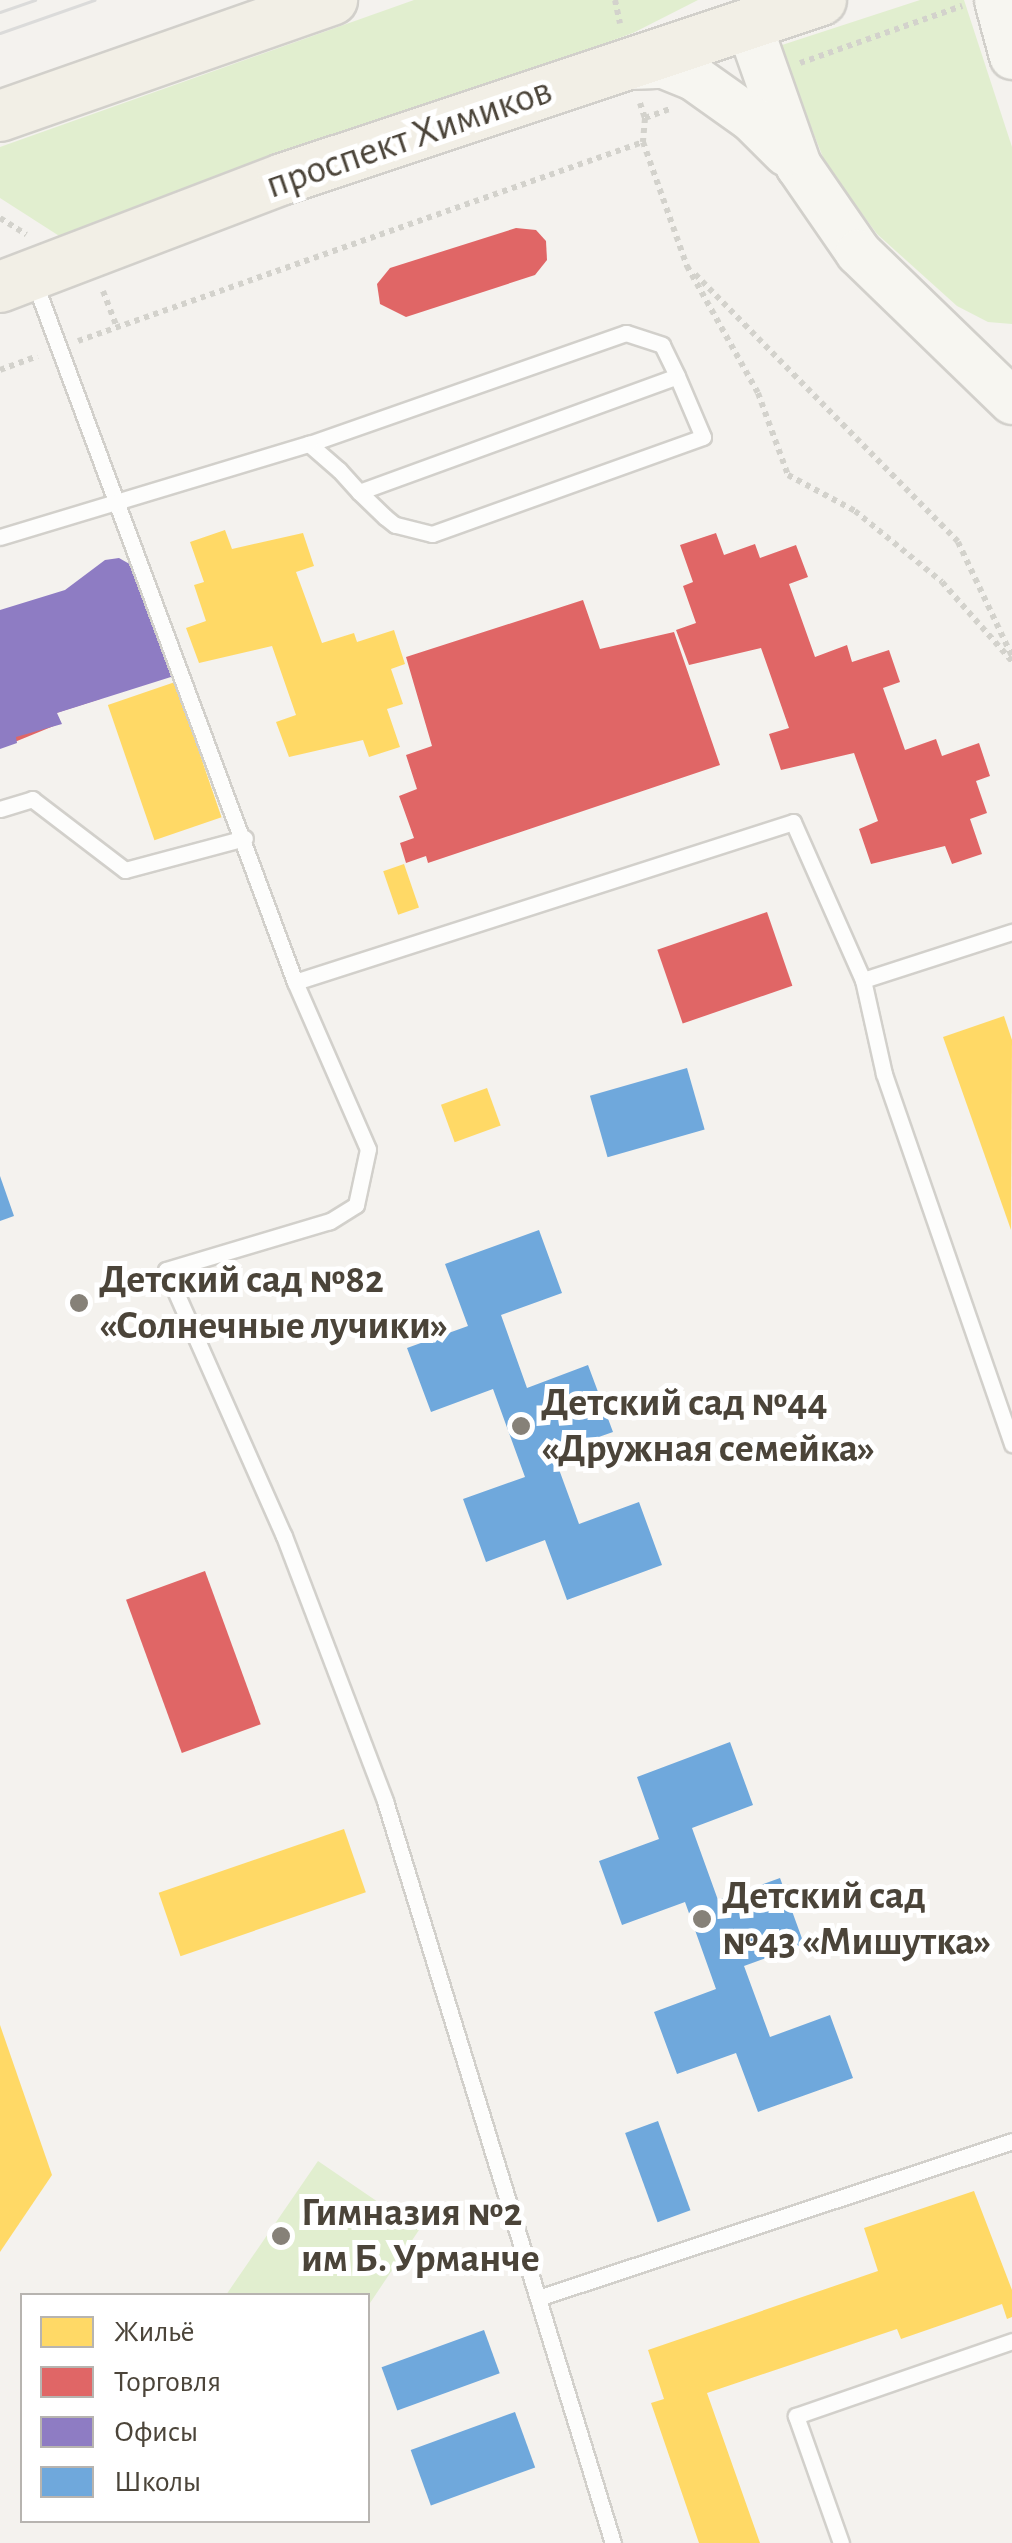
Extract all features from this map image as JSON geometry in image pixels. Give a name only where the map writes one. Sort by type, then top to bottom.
[{"type":"main road","points":[[0,116],[332,0]]},
{"type":"main road","name":"проспект Химиков","points":[[16,281],[282,179],[629,66],[745,12],[821,0]]},
{"type":"main road","points":[[997,0],[1012,56]]},
{"type":"main road","points":[[745,12],[798,165]]},
{"type":"main road","points":[[629,66],[663,65],[718,92],[798,165],[858,252],[1012,401]]},
{"type":"main road","points":[[925,319],[982,347],[1012,352]]},
{"type":"lane","points":[[16,281],[57,349],[120,501],[295,982],[368,1149],[356,1205],[330,1221],[166,1270],[284,1536],[385,1801],[538,2298],[584,2464],[613,2543]]},
{"type":"lane","points":[[0,538],[309,444],[626,333],[662,345],[702,437],[432,534],[409,533],[309,444]]},
{"type":"lane","points":[[359,492],[677,376]]},
{"type":"lane","points":[[0,809],[32,799],[125,870],[245,838]]},
{"type":"lane","points":[[295,982],[793,822],[862,980],[884,1074],[1012,1444]]},
{"type":"lane","points":[[862,980],[1012,932]]},
{"type":"lane","points":[[538,2298],[1012,2140]]},
{"type":"lane","points":[[841,2543],[796,2416],[1012,2341]]},
{"type":"path","points":[[645,118],[643,142],[687,266],[758,394],[788,476],[855,511],[942,582],[1012,659]]},
{"type":"path","points":[[0,370],[643,142]]},
{"type":"path","points":[[687,266],[958,542],[1012,659]]},
{"type":"green space","points":[[414,0],[698,0],[633,33],[64,239],[0,198],[0,147]]},
{"type":"green space","points":[[920,0],[964,0],[1012,147],[1012,324],[988,322],[957,306],[877,234],[826,165],[779,46]]},
{"type":"green space","points":[[318,2161],[419,2230],[370,2303],[370,2293],[227,2293]]},
{"type":"building: Жильё","points":[[225,530],[232,549],[303,533],[314,566],[296,572],[322,643],[354,633],[357,642],[394,630],[405,664],[391,669],[403,704],[387,709],[400,747],[369,757],[363,740],[289,757],[276,722],[296,715],[272,646],[199,663],[186,628],[206,621],[194,585],[204,582],[190,542]]},
{"type":"building: Жильё","points":[[175,682],[222,817],[154,840],[108,705]]},
{"type":"building: Жильё","points":[[404,864],[419,907],[398,915],[383,871]]},
{"type":"building: Жильё","points":[[1004,1016],[1012,1040],[1011,1230],[943,1037]]},
{"type":"building: Жильё","points":[[487,1088],[501,1126],[455,1142],[441,1105]]},
{"type":"building: Жильё","points":[[344,1829],[366,1892],[180,1956],[159,1893]]},
{"type":"building: Жильё","points":[[0,2025],[52,2175],[0,2252]]},
{"type":"building: Жильё","points":[[974,2191],[1012,2290],[1012,2317],[1007,2319],[1002,2304],[901,2339],[897,2329],[707,2393],[760,2543],[699,2543],[651,2403],[664,2399],[648,2350],[878,2271],[864,2228]]},
{"type":"building: Торговля","points":[[516,228],[536,230],[546,241],[547,260],[535,275],[406,317],[380,304],[377,284],[390,268]]},
{"type":"building: Торговля","points":[[716,533],[724,555],[755,544],[760,558],[796,545],[808,577],[789,584],[815,657],[847,645],[852,662],[889,650],[900,682],[883,688],[905,750],[936,739],[942,756],[979,743],[990,776],[976,781],[987,813],[970,819],[982,854],[952,864],[945,846],[871,864],[859,829],[878,821],[854,753],[781,770],[769,734],[789,728],[761,648],[689,665],[676,630],[696,623],[683,586],[693,582],[680,545]]},
{"type":"building: Торговля","points":[[583,600],[600,649],[674,632],[720,765],[428,863],[426,856],[406,863],[400,843],[414,838],[399,796],[417,789],[406,755],[432,746],[406,657]]},
{"type":"building: Торговля","points":[[21,620],[44,627],[62,621],[71,643],[78,640],[100,699],[56,713],[61,723],[0,748],[0,627]]},
{"type":"building: Торговля","points":[[767,912],[792,986],[683,1024],[657,950]]},
{"type":"building: Торговля","points":[[205,1571],[261,1724],[182,1753],[126,1600]]},
{"type":"building: Офисы","points":[[119,558],[133,566],[174,676],[57,713],[62,724],[16,737],[17,743],[0,749],[0,610],[65,590],[105,560]]},
{"type":"building: Школы","points":[[687,1068],[705,1130],[608,1157],[590,1096]]},
{"type":"building: Школы","points":[[0,1176],[14,1216],[0,1221]]},
{"type":"building: Школы","points":[[539,1230],[562,1293],[501,1315],[527,1388],[588,1365],[613,1432],[553,1453],[579,1524],[639,1502],[662,1565],[567,1600],[545,1540],[486,1562],[463,1499],[525,1477],[493,1389],[431,1412],[407,1348],[468,1326],[445,1264]]},
{"type":"building: Школы","points":[[730,1742],[753,1805],[692,1828],[718,1900],[780,1878],[804,1944],[744,1966],[770,2037],[830,2015],[853,2078],[758,2112],[736,2053],[677,2074],[654,2012],[716,1989],[685,1902],[622,1925],[599,1861],[659,1839],[637,1777]]},
{"type":"building: Школы","points":[[658,2121],[690,2210],[658,2222],[625,2133]]},
{"type":"building: Школы","points":[[484,2330],[500,2373],[397,2411],[382,2367]]},
{"type":"building: Школы","points":[[515,2412],[535,2467],[431,2505],[411,2450]]},
{"type":"tram line","points":[[0,12],[35,0]]},
{"type":"tram line","points":[[0,33],[94,0]]},
{"type":"place","name":"Детский сад №82 «Солнечные лучики»","points":[[79,1303]]},
{"type":"place","name":"Детский сад №44 «Дружная семейка»","points":[[521,1426]]},
{"type":"place","name":"Детский сад №43 «Мишутка»","points":[[702,1919]]},
{"type":"place","name":"Гимназия №2 им Б. Урманче","points":[[281,2236]]}]
